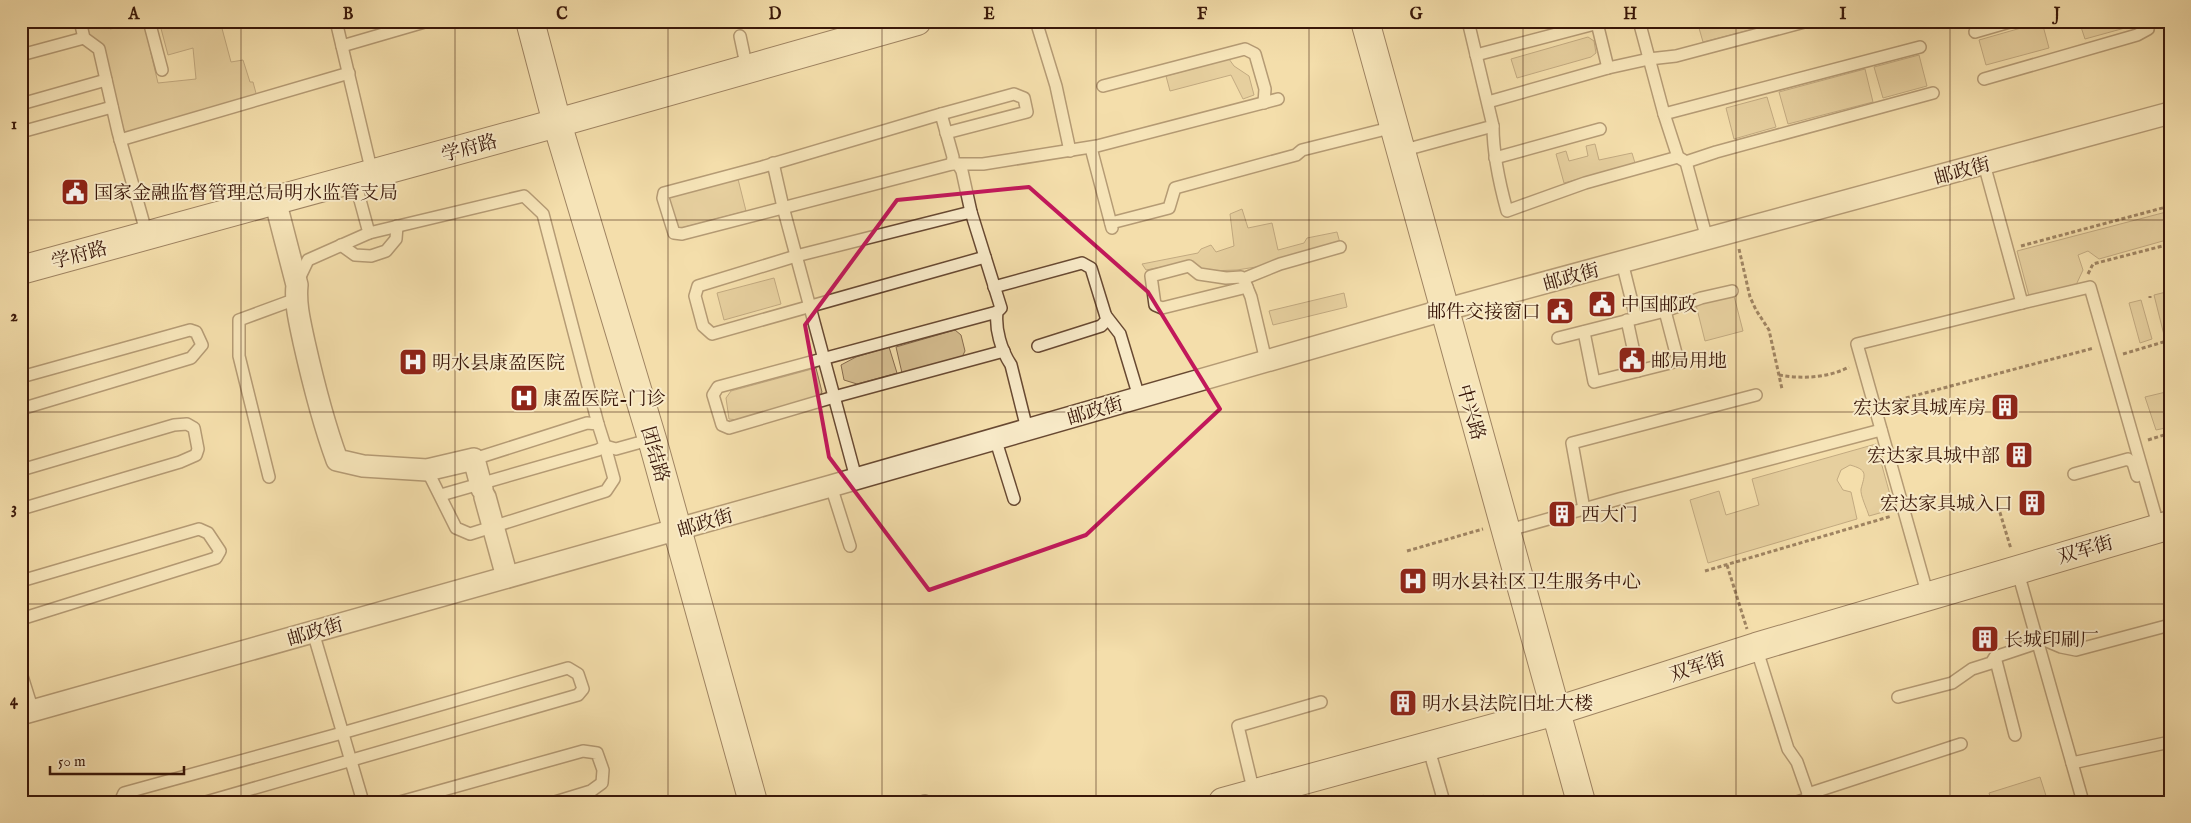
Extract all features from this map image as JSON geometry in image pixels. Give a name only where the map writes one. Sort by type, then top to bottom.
[{"type":"street","name":"团结路","points":[[530,21],[557,123],[652,439],[753,802]]},
{"type":"street","name":"学府路","points":[[21,270],[557,123],[916,21]]},
{"type":"street","name":"中兴路","points":[[1365,21],[1581,802]]},
{"type":"street","name":"邮政街","points":[[27,712],[677,530],[1444,310],[1707,239],[1981,161],[2170,113]]},
{"type":"street","points":[[275,200],[323,422],[337,460],[363,466],[427,470],[474,459],[507,577]]},
{"type":"street","name":"双军街","points":[[1223,802],[1556,711],[1754,647],[2164,526]]},
{"type":"lane","points":[[80,21],[84,38],[99,49],[120,140],[147,235]]},
{"type":"lane","points":[[149,21],[162,70]]},
{"type":"lane","points":[[336,21],[349,73],[369,233]]},
{"type":"lane","points":[[342,46],[428,21]]},
{"type":"lane","points":[[1036,21],[1056,86],[1070,151]]},
{"type":"lane","points":[[1468,21],[1493,126],[1495,158],[1507,211],[1585,183],[1716,152],[1933,93]]},
{"type":"lane","points":[[1639,21],[1664,114],[1682,160],[1707,239]]},
{"type":"lane","points":[[1488,102],[1608,68],[1649,59],[1676,56],[1808,21]]},
{"type":"lane","points":[[1975,32],[2013,21]]},
{"type":"lane","points":[[1984,79],[2137,35],[2148,28],[2146,21]]},
{"type":"lane","points":[[1476,55],[1601,22],[1608,68]]},
{"type":"lane","points":[[740,36],[748,69]]},
{"type":"lane","points":[[21,55],[84,38]]},
{"type":"lane","points":[[1664,114],[1920,47]]},
{"type":"lane","points":[[1103,86],[1245,49],[1255,54],[1264,89],[1264,103]]},
{"type":"lane","points":[[120,140],[349,73]]},
{"type":"lane","points":[[21,104],[106,80]]},
{"type":"lane","points":[[946,133],[1027,112],[1024,98],[1014,94],[664,192],[674,233],[682,234],[783,206],[955,164],[984,164],[1091,148],[1278,99]]},
{"type":"lane","points":[[21,132],[112,107]]},
{"type":"lane","points":[[941,114],[955,164],[962,171],[971,212],[1000,308],[997,312],[996,322],[1004,352],[1011,365],[1028,429]]},
{"type":"lane","points":[[1091,148],[1112,226],[1169,208],[1175,188],[1296,155],[1302,150],[1493,126]]},
{"type":"lane","points":[[1495,158],[1600,129]]},
{"type":"lane","points":[[1981,161],[2008,249],[2022,303]]},
{"type":"lane","points":[[773,163],[856,478]]},
{"type":"lane","points":[[269,476],[239,356],[239,320],[296,292],[308,260],[341,245],[369,233],[524,196],[543,214],[614,479],[606,491],[470,534],[456,528],[448,516],[441,495],[427,470]]},
{"type":"lane","points":[[971,212],[796,256],[698,286],[695,296],[703,326],[712,334],[985,257]]},
{"type":"lane","points":[[341,245],[355,255],[371,256],[386,251],[396,239],[397,226]]},
{"type":"lane","points":[[1266,361],[1245,283],[1241,277],[1226,278],[1199,274],[1189,266],[1151,276],[1155,305],[1162,308],[1245,283],[1280,264],[1340,247]]},
{"type":"lane","points":[[1622,262],[1638,371]]},
{"type":"lane","points":[[994,287],[1082,263],[1091,268],[1106,316],[1120,334],[1139,397]]},
{"type":"lane","points":[[1928,596],[1857,344],[2090,287],[2150,496],[2164,526]]},
{"type":"lane","points":[[1558,338],[1665,311],[1701,298],[1732,291]]},
{"type":"lane","points":[[1584,332],[1594,382],[1678,361],[1665,311]]},
{"type":"lane","points":[[997,312],[718,387],[713,395],[722,425],[729,428],[834,397],[1004,352]]},
{"type":"lane","points":[[1038,346],[1101,326],[1107,320],[1106,316]]},
{"type":"lane","points":[[21,377],[190,330],[196,332],[202,345],[191,358],[21,409]]},
{"type":"lane","points":[[1584,509],[1572,443],[1756,395]]},
{"type":"lane","points":[[474,459],[587,423],[598,424]]},
{"type":"lane","points":[[21,470],[174,425],[187,424],[194,428],[198,449],[196,455],[180,462],[21,509]]},
{"type":"lane","points":[[1505,527],[1584,509],[1881,430]]},
{"type":"lane","points":[[995,438],[1014,498]]},
{"type":"lane","points":[[441,495],[483,490],[605,446],[616,449],[652,439]]},
{"type":"lane","points":[[2078,471],[2128,459],[2133,462],[2144,498],[2150,496]]},
{"type":"lane","points":[[832,486],[850,546]]},
{"type":"lane","points":[[21,581],[199,529],[208,533],[220,551],[216,558],[21,619]]},
{"type":"lane","points":[[2018,569],[2082,802]]},
{"type":"lane","points":[[1898,697],[1952,683],[1972,669],[1991,663],[1995,658],[2036,640],[2076,650],[2170,625]]},
{"type":"lane","points":[[313,632],[363,802]]},
{"type":"lane","points":[[1754,647],[1788,750],[1797,762],[1810,798]]},
{"type":"lane","points":[[1995,658],[2015,735]]},
{"type":"lane","points":[[120,802],[124,793],[568,668],[578,674],[583,689],[578,695],[351,762],[206,802]]},
{"type":"lane","points":[[21,673],[27,712]]},
{"type":"lane","points":[[1254,793],[1238,726],[1321,702]]},
{"type":"lane","points":[[2072,764],[2170,742]]},
{"type":"lane","points":[[1797,802],[1961,744]]},
{"type":"lane","points":[[1428,746],[1444,802]]},
{"type":"lane","points":[[400,802],[583,751],[597,753],[603,770],[602,783],[591,791],[556,802]]},
{"type":"path","points":[[2008,249],[2170,206]]},
{"type":"path","points":[[1735,231],[1750,297],[1769,330],[1782,389]]},
{"type":"path","points":[[2086,288],[2088,272],[2094,264],[2170,244]]},
{"type":"path","points":[[2158,337],[2159,343]]},
{"type":"path","points":[[2110,358],[2170,340]]},
{"type":"path","points":[[1874,406],[2106,344]]},
{"type":"path","points":[[1779,375],[1796,378],[1820,376],[1842,370],[1862,361]]},
{"type":"path","points":[[2135,443],[2170,433]]},
{"type":"path","points":[[1998,506],[2018,569]]},
{"type":"path","points":[[1705,572],[1904,512]]},
{"type":"path","points":[[1863,518],[1864,524]]},
{"type":"path","points":[[1407,551],[1505,527]]},
{"type":"path","points":[[1727,565],[1754,647]]},
{"type":"path","points":[[1461,802],[1485,796],[1487,802]]},
{"type":"highlighted area","points":[[1029,187],[1148,292],[1220,409],[1086,535],[929,590],[829,457],[805,325],[897,200]]},
{"type":"shaded area","points":[[84,21],[108,21],[110,29],[144,24],[158,83],[196,79],[193,48],[168,55],[159,21],[220,21],[231,62],[243,60],[250,82],[253,82],[257,97],[125,134],[103,49],[88,36]]},
{"type":"shaded area","points":[[1697,21],[1768,21],[1769,25],[1703,42]]},
{"type":"shaded area","points":[[2079,21],[2143,21],[2143,23],[2085,39]]},
{"type":"shaded area","points":[[2042,22],[2049,48],[1986,65],[1979,40]]},
{"type":"shaded area","points":[[1588,37],[1594,41],[1596,53],[1591,57],[1517,78],[1511,59]]},
{"type":"shaded area","points":[[1919,55],[1927,86],[1883,98],[1874,67]]},
{"type":"shaded area","points":[[1229,59],[1234,66],[1249,76],[1254,95],[1243,99],[1231,75],[1170,91],[1166,76]]},
{"type":"shaded area","points":[[1865,69],[1873,102],[1788,124],[1779,92]]},
{"type":"shaded area","points":[[1767,97],[1776,127],[1734,139],[1726,108]]},
{"type":"shaded area","points":[[1595,144],[1599,160],[1632,153],[1635,163],[1564,183],[1556,154],[1566,151],[1569,161],[1588,156],[1586,146]]},
{"type":"shaded area","points":[[738,179],[746,211],[677,229],[669,196]]},
{"type":"shaded area","points":[[1242,209],[1248,228],[1272,223],[1278,250],[1304,243],[1307,238],[1337,232],[1340,243],[1262,266],[1237,270],[1209,271],[1188,262],[1146,270],[1142,264],[1198,253],[1201,249],[1211,245],[1216,252],[1234,246],[1230,214]]},
{"type":"shaded area","points":[[2170,211],[2170,239],[2099,259],[2088,251],[2078,255],[2083,270],[2076,285],[2029,296],[2017,251]]},
{"type":"shaded area","points":[[774,278],[781,304],[724,320],[717,293]]},
{"type":"shaded area","points":[[2170,291],[2170,334],[2164,335],[2154,295]]},
{"type":"shaded area","points":[[1344,293],[1347,307],[1273,325],[1269,311]]},
{"type":"shaded area","points":[[1734,296],[1743,331],[1705,341],[1696,305]]},
{"type":"shaded area","points":[[2141,300],[2152,339],[2140,343],[2129,303]]},
{"type":"shaded area","points":[[955,330],[961,335],[965,351],[962,357],[902,373],[896,347]]},
{"type":"shaded area","points":[[889,347],[897,373],[857,384],[844,380],[841,365],[856,357]]},
{"type":"shaded area","points":[[816,368],[822,392],[820,396],[738,420],[729,419],[726,398],[731,391]]},
{"type":"shaded area","points":[[2170,391],[2170,427],[2156,430],[2145,397]]},
{"type":"shaded area","points":[[1876,444],[1894,509],[1869,516],[1861,492],[1864,473],[1850,465],[1841,470],[1837,480],[1843,490],[1851,492],[1857,519],[1708,563],[1690,500],[1719,491],[1726,515],[1759,505],[1752,479]]},
{"type":"shaded area","points":[[2040,777],[2048,802],[1992,802],[1989,793]]},
{"type":"place","name":"国家金融监督管理总局明水监管支局","points":[[75,192]]},
{"type":"place","name":"中国邮政","points":[[1602,304]]},
{"type":"place","name":"邮件交接窗口","points":[[1560,311]]},
{"type":"place","name":"邮局用地","points":[[1632,360]]},
{"type":"place","name":"明水县康盈医院","points":[[413,362]]},
{"type":"place","name":"康盈医院-门诊","points":[[524,398]]},
{"type":"place","name":"宏达家具城库房","points":[[2005,407]]},
{"type":"place","name":"宏达家具城中部","points":[[2019,455]]},
{"type":"place","name":"宏达家具城入口","points":[[2032,503]]},
{"type":"place","name":"西大门","points":[[1562,514]]},
{"type":"place","name":"明水县社区卫生服务中心","points":[[1413,581]]},
{"type":"place","name":"长城印刷厂","points":[[1985,639]]},
{"type":"place","name":"明水县法院旧址大楼","points":[[1403,703]]}]
